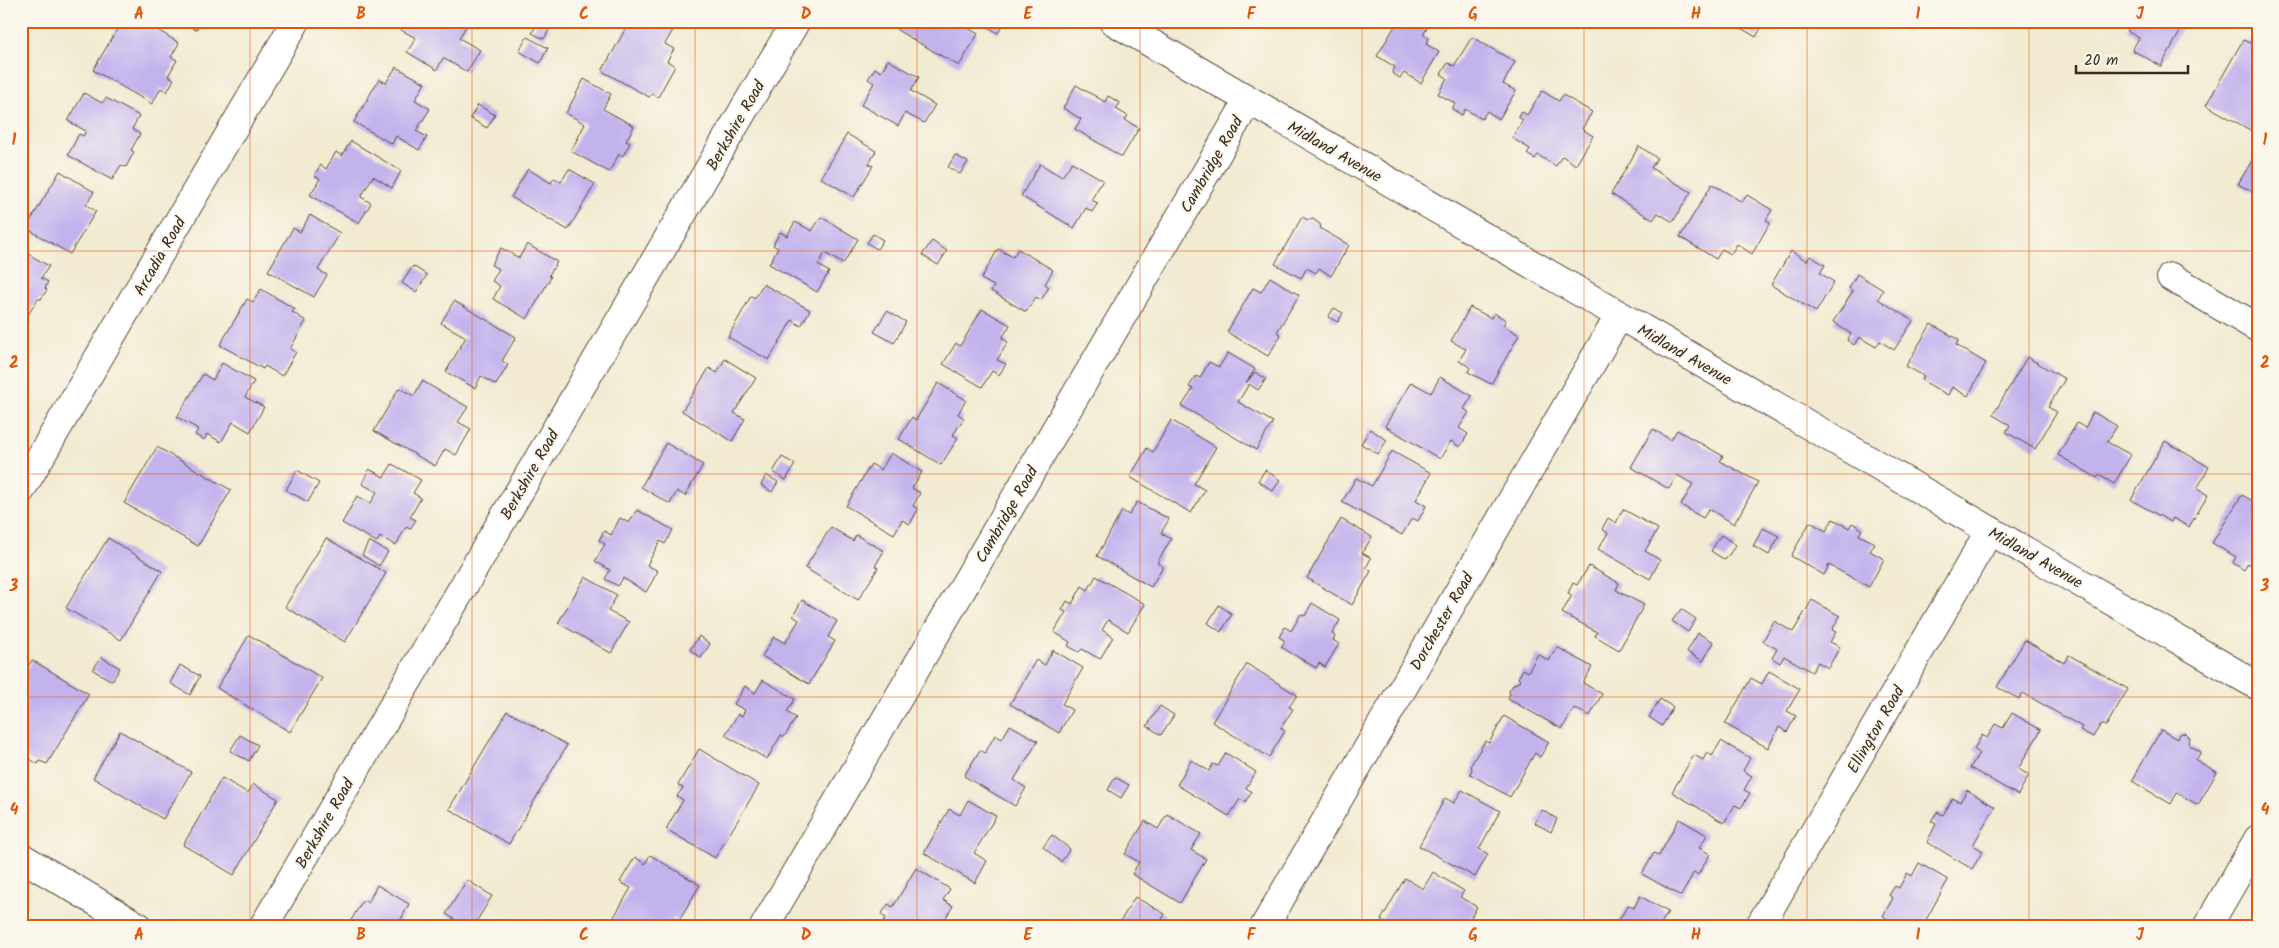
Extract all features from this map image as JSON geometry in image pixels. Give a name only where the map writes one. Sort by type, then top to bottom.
[{"type":"street","name":"Arcadia Road","points":[[21,490],[296,21]]},
{"type":"street","name":"Berkshire Road","points":[[263,927],[796,21]]},
{"type":"street","name":"Midland Avenue","points":[[1113,21],[2258,686]]},
{"type":"street","name":"Cambridge Road","points":[[764,927],[1248,101]]},
{"type":"street","points":[[2171,277],[2258,328]]},
{"type":"street","name":"Dorchester Road","points":[[1264,927],[1619,316]]},
{"type":"street","name":"Ellington Road","points":[[1759,927],[1990,530]]},
{"type":"street","points":[[2207,927],[2258,839]]},
{"type":"street","points":[[21,857],[139,927]]},
{"type":"building","points":[[122,21],[143,21],[179,43],[171,57],[177,60],[168,76],[174,79],[167,92],[161,88],[152,104],[93,70]]},
{"type":"building","points":[[181,21],[201,21],[196,30]]},
{"type":"building","points":[[406,21],[469,21],[459,38],[480,50],[467,72],[443,58],[437,70],[407,52],[416,38],[401,30]]},
{"type":"building","points":[[630,21],[669,21],[676,25],[665,44],[674,49],[667,61],[675,66],[658,97],[652,94],[649,97],[602,71]]},
{"type":"building","points":[[897,21],[956,21],[978,34],[959,66],[897,30],[900,23]]},
{"type":"building","points":[[988,21],[1005,21],[998,33],[985,25]]},
{"type":"building","points":[[1398,21],[1425,21],[1429,24],[1423,35],[1429,38],[1426,44],[1439,52],[1421,83],[1404,73],[1400,78],[1392,73],[1395,67],[1377,56]]},
{"type":"building","points":[[1729,21],[1765,21],[1756,37]]},
{"type":"building","points":[[2132,21],[2186,21],[2161,66],[2132,50],[2139,38],[2127,31]]},
{"type":"building","points":[[538,22],[550,28],[544,39],[532,33]]},
{"type":"building","points":[[2258,28],[2258,121],[2252,131],[2206,105],[2243,40],[2250,43]]},
{"type":"building","points":[[527,37],[548,48],[540,63],[519,51]]},
{"type":"building","points":[[1472,37],[1515,62],[1503,84],[1516,91],[1499,119],[1487,111],[1482,119],[1465,109],[1462,115],[1452,109],[1455,103],[1438,94],[1447,78],[1441,74],[1448,63],[1454,66]]},
{"type":"building","points":[[888,60],[919,77],[911,91],[935,105],[924,123],[905,113],[898,126],[861,105],[874,83],[868,79],[875,68],[881,72]]},
{"type":"building","points":[[396,67],[425,83],[415,100],[430,109],[416,131],[427,137],[419,150],[396,136],[392,144],[354,122],[379,79],[386,83]]},
{"type":"building","points":[[584,79],[611,94],[603,109],[634,126],[626,141],[630,143],[623,156],[619,154],[609,172],[571,151],[585,124],[566,113]]},
{"type":"building","points":[[1076,85],[1105,102],[1108,96],[1120,103],[1116,109],[1128,116],[1125,120],[1139,128],[1122,157],[1075,129],[1081,119],[1063,108]]},
{"type":"building","points":[[1542,91],[1559,101],[1563,95],[1592,112],[1582,129],[1593,136],[1576,165],[1562,156],[1556,166],[1538,155],[1535,159],[1527,154],[1530,149],[1512,138],[1523,120],[1518,117],[1522,112],[1527,115]]},
{"type":"building","points":[[84,93],[102,103],[106,98],[139,116],[132,129],[140,134],[131,150],[134,152],[126,167],[121,165],[112,180],[68,155],[79,134],[83,136],[86,131],[68,121]]},
{"type":"building","points":[[478,105],[495,115],[487,128],[470,118]]},
{"type":"building","points":[[847,134],[876,151],[869,164],[873,166],[854,197],[821,178]]},
{"type":"building","points":[[351,141],[401,171],[392,188],[373,176],[361,197],[371,203],[359,223],[310,195],[320,179],[314,175],[321,165],[326,169],[336,152],[342,156]]},
{"type":"building","points":[[1639,146],[1657,158],[1651,168],[1691,192],[1673,222],[1658,213],[1653,220],[1611,194]]},
{"type":"building","points":[[2256,154],[2258,155],[2258,195],[2238,184]]},
{"type":"building","points":[[955,155],[968,162],[960,174],[948,167]]},
{"type":"building","points":[[1072,162],[1103,180],[1091,200],[1098,203],[1092,212],[1086,208],[1074,228],[1021,196],[1040,164],[1062,177]]},
{"type":"building","points":[[528,169],[551,183],[554,178],[561,182],[569,169],[595,184],[568,230],[511,197]]},
{"type":"building","points":[[60,171],[94,192],[86,205],[96,211],[70,254],[26,228]]},
{"type":"building","points":[[1712,184],[1742,202],[1747,195],[1772,210],[1766,220],[1770,223],[1752,254],[1737,244],[1731,254],[1722,249],[1716,259],[1680,237]]},
{"type":"building","points":[[310,215],[340,233],[318,270],[327,275],[314,297],[268,271],[293,228],[300,232]]},
{"type":"building","points":[[821,217],[858,239],[843,264],[825,253],[818,265],[829,272],[817,292],[769,264],[778,248],[773,245],[780,232],[787,236],[795,222],[812,231]]},
{"type":"building","points":[[1302,217],[1308,220],[1313,219],[1320,224],[1321,229],[1349,245],[1331,276],[1319,268],[1316,273],[1307,268],[1301,278],[1275,264]]},
{"type":"building","points":[[873,234],[883,240],[877,249],[867,243]]},
{"type":"building","points":[[932,241],[947,251],[938,265],[922,255]]},
{"type":"building","points":[[527,244],[557,262],[549,275],[551,277],[527,319],[493,299],[500,286],[492,281],[499,269],[491,265],[501,248],[519,258]]},
{"type":"building","points":[[998,249],[1013,257],[1018,249],[1053,270],[1045,284],[1049,287],[1041,300],[1036,297],[1026,312],[991,291],[994,286],[981,279]]},
{"type":"building","points":[[21,250],[49,266],[41,278],[48,282],[45,288],[47,290],[41,299],[38,299],[26,318],[29,320],[21,329]]},
{"type":"building","points":[[1791,251],[1807,261],[1810,256],[1825,265],[1820,273],[1834,282],[1816,312],[1771,285]]},
{"type":"building","points":[[413,266],[427,275],[416,292],[402,283]]},
{"type":"building","points":[[1857,274],[1883,290],[1878,299],[1913,321],[1894,350],[1880,341],[1876,347],[1859,337],[1854,345],[1847,340],[1851,334],[1833,322],[1853,291],[1849,288]]},
{"type":"building","points":[[1270,277],[1299,295],[1277,332],[1281,335],[1268,356],[1227,332],[1253,288],[1261,292]]},
{"type":"building","points":[[763,284],[810,310],[801,326],[792,320],[769,360],[728,337],[751,296],[755,298]]},
{"type":"building","points":[[261,289],[295,309],[292,312],[306,321],[290,349],[296,352],[282,376],[265,366],[263,369],[220,345],[247,299],[253,302]]},
{"type":"building","points":[[454,301],[516,337],[502,361],[508,365],[496,385],[481,376],[475,388],[446,372],[466,337],[441,323]]},
{"type":"building","points":[[1470,307],[1491,318],[1494,313],[1506,320],[1503,325],[1519,335],[1491,384],[1468,372],[1470,367],[1459,361],[1466,349],[1451,341]]},
{"type":"building","points":[[1334,308],[1343,313],[1338,322],[1328,317]]},
{"type":"building","points":[[982,309],[1010,325],[1002,338],[1008,342],[997,360],[1006,364],[999,375],[992,371],[982,387],[943,364],[956,343],[960,346]]},
{"type":"building","points":[[887,311],[906,322],[894,343],[874,332]]},
{"type":"building","points":[[1931,324],[1959,340],[1956,345],[1986,363],[1968,396],[1952,387],[1948,395],[1921,380],[1924,376],[1906,366]]},
{"type":"building","points":[[1228,353],[1255,369],[1246,383],[1255,372],[1266,379],[1258,390],[1249,384],[1238,402],[1273,422],[1256,450],[1182,406],[1193,389],[1189,387],[1196,376],[1200,378],[1209,362],[1219,367]]},
{"type":"building","points":[[2027,357],[2065,379],[2048,407],[2057,412],[2035,449],[2006,432],[2010,425],[1993,415]]},
{"type":"building","points":[[725,359],[756,378],[734,413],[745,419],[732,441],[682,411],[709,368],[717,373]]},
{"type":"building","points":[[222,363],[254,381],[245,397],[264,407],[250,432],[233,422],[221,442],[207,434],[204,440],[195,435],[198,429],[177,417],[203,374],[213,380]]},
{"type":"building","points":[[1440,377],[1472,396],[1464,409],[1469,412],[1459,428],[1468,434],[1460,447],[1451,441],[1440,459],[1385,426],[1411,382],[1431,393]]},
{"type":"building","points":[[422,381],[468,407],[458,422],[471,429],[456,455],[445,449],[435,466],[374,431],[399,388],[414,396]]},
{"type":"building","points":[[938,383],[966,400],[958,414],[964,418],[953,435],[958,438],[941,465],[899,439],[912,417],[916,420]]},
{"type":"building","points":[[2093,412],[2117,426],[2107,442],[2131,455],[2114,484],[2099,475],[2097,478],[2058,455],[2077,423],[2085,428]]},
{"type":"building","points":[[1171,420],[1216,447],[1194,484],[1205,490],[1191,513],[1130,477],[1147,448],[1153,452]]},
{"type":"building","points":[[1370,429],[1387,440],[1378,454],[1361,444]]},
{"type":"building","points":[[1653,429],[1671,440],[1677,430],[1723,456],[1720,461],[1758,482],[1734,524],[1709,509],[1703,518],[1681,505],[1693,484],[1677,475],[1669,489],[1631,467]]},
{"type":"building","points":[[2165,441],[2209,467],[2197,489],[2208,495],[2189,527],[2173,518],[2171,522],[2131,500]]},
{"type":"building","points":[[666,443],[703,465],[685,496],[677,491],[670,504],[641,487]]},
{"type":"building","points":[[157,447],[231,490],[198,546],[124,503]]},
{"type":"building","points":[[1392,451],[1431,473],[1416,500],[1426,506],[1418,521],[1412,518],[1402,535],[1342,502],[1356,478],[1372,486]]},
{"type":"building","points":[[891,453],[922,472],[912,488],[920,493],[913,506],[918,509],[910,524],[902,520],[894,534],[846,506],[871,464],[881,470]]},
{"type":"building","points":[[782,457],[795,464],[786,480],[773,472]]},
{"type":"building","points":[[392,464],[421,480],[413,493],[421,498],[410,517],[416,520],[410,529],[406,527],[396,545],[380,537],[377,542],[342,523],[357,496],[371,503],[377,492],[362,484],[369,469],[384,477]]},
{"type":"building","points":[[297,470],[319,483],[308,502],[286,490]]},
{"type":"building","points":[[1265,470],[1280,480],[1273,491],[1258,481]]},
{"type":"building","points":[[766,475],[778,482],[772,492],[761,485]]},
{"type":"building","points":[[2242,495],[2258,504],[2258,569],[2248,563],[2244,570],[2233,563],[2236,557],[2212,543]]},
{"type":"building","points":[[1137,502],[1169,519],[1161,533],[1171,539],[1157,563],[1163,566],[1151,587],[1097,556],[1122,511],[1129,515]]},
{"type":"building","points":[[1623,509],[1658,529],[1645,551],[1660,560],[1650,579],[1598,549],[1608,533],[1602,529],[1608,518],[1616,523]]},
{"type":"building","points":[[637,510],[673,530],[665,544],[660,541],[647,565],[658,571],[646,592],[623,578],[618,586],[605,579],[610,570],[595,561],[605,544],[599,540],[604,531],[611,535],[620,518],[629,523]]},
{"type":"building","points":[[1341,519],[1372,537],[1362,553],[1371,558],[1366,568],[1371,571],[1352,605],[1307,578]]},
{"type":"building","points":[[1833,519],[1849,528],[1852,523],[1862,529],[1859,535],[1875,543],[1870,551],[1884,559],[1869,587],[1829,565],[1824,575],[1791,556],[1810,522],[1826,531]]},
{"type":"building","points":[[831,527],[853,541],[856,535],[884,551],[875,566],[878,568],[858,600],[805,568]]},
{"type":"building","points":[[1763,528],[1779,536],[1769,555],[1753,546]]},
{"type":"building","points":[[1721,535],[1736,545],[1725,560],[1711,551]]},
{"type":"building","points":[[108,538],[162,571],[121,640],[66,608]]},
{"type":"building","points":[[326,538],[386,573],[345,642],[285,607]]},
{"type":"building","points":[[369,541],[388,552],[379,566],[362,555]]},
{"type":"building","points":[[1589,566],[1619,583],[1616,590],[1644,605],[1619,650],[1595,636],[1597,632],[1562,613],[1572,595],[1568,593],[1573,583],[1577,585]]},
{"type":"building","points":[[1096,576],[1145,604],[1128,632],[1108,620],[1102,630],[1113,637],[1100,659],[1082,649],[1079,652],[1068,646],[1070,642],[1054,632],[1066,612],[1062,610],[1067,601],[1072,604],[1082,586],[1088,590]]},
{"type":"building","points":[[585,577],[617,595],[608,611],[629,622],[611,653],[558,623]]},
{"type":"building","points":[[802,600],[837,621],[828,637],[835,641],[809,684],[762,656],[774,637],[785,643],[799,620],[793,616]]},
{"type":"building","points":[[1812,600],[1840,616],[1832,630],[1836,632],[1830,642],[1840,647],[1828,668],[1818,662],[1812,672],[1784,656],[1780,663],[1772,658],[1777,649],[1763,641],[1774,621],[1793,632]]},
{"type":"building","points":[[1312,603],[1340,620],[1332,634],[1335,636],[1333,640],[1339,644],[1325,667],[1319,663],[1316,668],[1281,647],[1285,641],[1279,637],[1285,627],[1291,631],[1301,614],[1305,616]]},
{"type":"building","points":[[1219,605],[1232,614],[1221,632],[1208,623]]},
{"type":"building","points":[[1681,609],[1696,619],[1688,632],[1672,621]]},
{"type":"building","points":[[1698,633],[1714,642],[1703,661],[1687,652]]},
{"type":"building","points":[[249,635],[322,678],[290,732],[217,688]]},
{"type":"building","points":[[699,636],[710,644],[701,658],[690,650]]},
{"type":"building","points":[[2025,640],[2064,663],[2069,655],[2128,689],[2106,726],[2101,724],[2093,737],[2080,730],[2082,727],[2023,693],[2019,699],[1997,687]]},
{"type":"building","points":[[1557,647],[1592,667],[1583,683],[1602,694],[1590,716],[1574,708],[1562,729],[1508,699],[1509,691],[1514,684],[1519,682],[1518,678],[1523,669],[1528,672],[1538,654],[1549,661]]},
{"type":"building","points":[[1053,650],[1083,668],[1062,704],[1072,710],[1059,733],[1010,704],[1036,660],[1045,665]]},
{"type":"building","points":[[101,657],[120,668],[112,681],[93,670]]},
{"type":"building","points":[[32,660],[89,694],[47,764],[40,761],[38,764],[21,754],[21,678]]},
{"type":"building","points":[[1247,664],[1297,695],[1289,707],[1293,709],[1281,728],[1285,731],[1269,757],[1212,722]]},
{"type":"building","points":[[180,665],[200,676],[190,695],[170,683]]},
{"type":"building","points":[[1769,671],[1800,689],[1787,711],[1796,716],[1787,732],[1779,727],[1768,748],[1725,724],[1751,678],[1762,684]]},
{"type":"building","points":[[763,680],[795,699],[787,712],[796,718],[784,737],[781,735],[767,759],[725,735],[738,714],[742,716],[745,710],[734,704],[745,686],[755,693]]},
{"type":"building","points":[[1660,699],[1673,707],[1662,726],[1649,717]]},
{"type":"building","points":[[1160,706],[1174,715],[1161,735],[1147,726]]},
{"type":"building","points":[[507,711],[567,745],[509,844],[449,809]]},
{"type":"building","points":[[2012,713],[2041,730],[2018,769],[2029,775],[2018,795],[1970,768],[1979,753],[1974,749],[1982,735],[1987,738],[1995,724],[2003,728]]},
{"type":"building","points":[[1504,716],[1549,742],[1540,757],[1535,753],[1510,797],[1470,774],[1471,765],[1485,741],[1489,743]]},
{"type":"building","points":[[1010,725],[1038,741],[1014,780],[1026,788],[1015,806],[964,776],[980,750],[985,753],[995,735],[1002,739]]},
{"type":"building","points":[[2161,730],[2177,739],[2179,734],[2184,733],[2190,738],[2189,745],[2201,752],[2196,760],[2217,772],[2198,805],[2177,793],[2171,804],[2132,781]]},
{"type":"building","points":[[120,731],[191,772],[163,819],[93,778]]},
{"type":"building","points":[[240,735],[258,745],[249,761],[230,751]]},
{"type":"building","points":[[1721,741],[1750,758],[1743,771],[1752,776],[1744,790],[1750,793],[1741,808],[1735,805],[1724,823],[1672,792],[1694,755],[1703,760],[1707,752],[1712,756]]},
{"type":"building","points":[[699,749],[759,785],[715,858],[666,829],[683,800],[677,796],[683,788],[678,785]]},
{"type":"building","points":[[1226,753],[1256,772],[1246,788],[1252,792],[1245,802],[1240,799],[1229,816],[1177,785],[1191,760],[1209,771],[1213,764],[1218,766]]},
{"type":"building","points":[[1115,777],[1129,785],[1121,798],[1108,790]]},
{"type":"building","points":[[222,778],[248,793],[253,784],[278,799],[234,875],[183,845]]},
{"type":"building","points":[[1462,790],[1500,811],[1479,849],[1488,854],[1475,877],[1419,846],[1445,798],[1454,803]]},
{"type":"building","points":[[1967,790],[1995,807],[1973,845],[1983,851],[1972,869],[1927,842],[1936,824],[1931,821],[1937,812],[1943,815],[1953,798],[1960,802]]},
{"type":"building","points":[[968,800],[996,816],[974,853],[987,861],[975,883],[924,853],[949,809],[960,815]]},
{"type":"building","points":[[1542,810],[1557,819],[1551,832],[1535,823]]},
{"type":"building","points":[[1167,814],[1201,834],[1191,850],[1206,859],[1180,903],[1132,874],[1139,862],[1125,854],[1145,821],[1158,829]]},
{"type":"building","points":[[1679,819],[1707,835],[1699,848],[1710,854],[1698,875],[1694,872],[1681,896],[1642,874],[1654,853],[1659,856]]},
{"type":"building","points":[[1052,835],[1070,849],[1061,862],[1043,847]]},
{"type":"building","points":[[650,855],[700,885],[679,920],[673,917],[667,927],[608,927],[631,888],[620,882],[635,857],[645,864]]},
{"type":"building","points":[[1919,863],[1948,880],[1922,927],[1903,927],[1883,916],[1893,898],[1889,895],[1895,886],[1899,888],[1907,873],[1912,876]]},
{"type":"building","points":[[916,868],[950,889],[943,900],[953,906],[940,927],[880,927],[886,918],[881,915],[888,904],[893,907]]},
{"type":"building","points":[[1433,872],[1464,891],[1460,897],[1477,907],[1465,927],[1393,927],[1381,920],[1405,878],[1423,889]]},
{"type":"building","points":[[467,880],[492,896],[473,927],[467,927],[446,914]]},
{"type":"building","points":[[377,885],[409,904],[400,921],[410,927],[347,927],[363,900],[368,903]]},
{"type":"building","points":[[1640,896],[1668,912],[1659,927],[1615,927],[1628,905],[1634,908]]},
{"type":"building","points":[[1135,897],[1165,914],[1158,927],[1117,927]]}]
